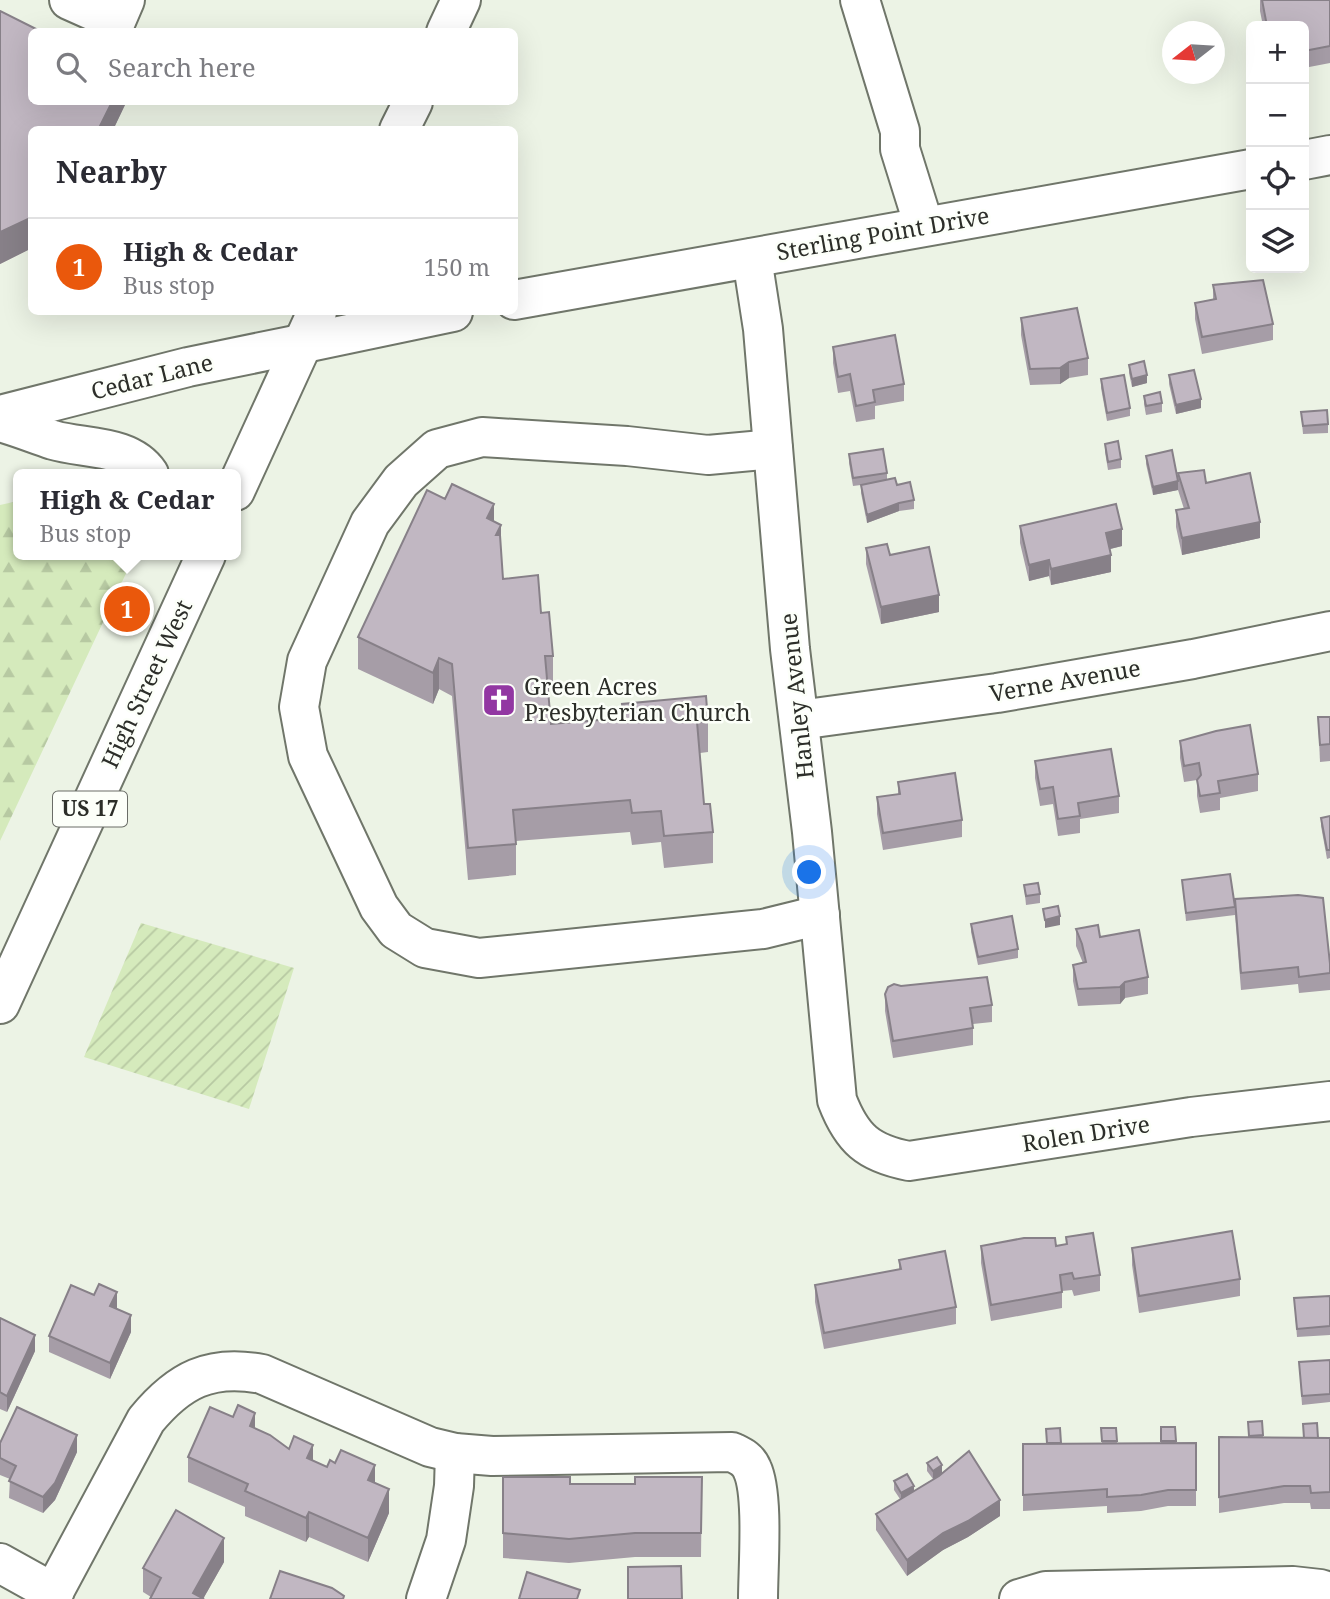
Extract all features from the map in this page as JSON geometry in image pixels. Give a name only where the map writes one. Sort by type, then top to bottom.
[{"type":"street","points":[[69,0],[116,21],[125,0]]},
{"type":"street","points":[[448,28],[461,0]]},
{"type":"street","points":[[860,0],[900,131],[900,149],[924,226]]},
{"type":"street","points":[[401,126],[412,105]]},
{"type":"street","points":[[1309,159],[1330,155]]},
{"type":"street","name":"Sterling Point Drive","points":[[518,299],[1246,170]]},
{"type":"street","name":"Hanley Avenue","points":[[752,258],[763,329],[837,1100],[851,1130]]},
{"type":"street","points":[[241,480],[311,327],[425,315]]},
{"type":"street","name":"Cedar Lane","points":[[0,415],[188,367],[311,327]]},
{"type":"street","points":[[0,422],[54,440],[127,456],[143,469]]},
{"type":"street","points":[[773,449],[708,456],[627,446],[482,437],[437,449],[401,481],[370,523],[307,662],[299,707],[308,756],[379,907],[396,930],[425,948],[479,958],[763,929],[820,915]]},
{"type":"street","points":[[177,560],[179,613]]},
{"type":"street","name":"High Street West","points":[[0,1004],[204,560]]},
{"type":"street","name":"Verne Avenue","points":[[799,720],[997,693],[1193,659],[1330,631]]},
{"type":"street","name":"Rolen Drive","points":[[851,1130],[860,1142],[885,1156],[909,1161],[1191,1117],[1330,1101]]},
{"type":"street","points":[[0,1563],[52,1596],[146,1420],[165,1398],[189,1382],[216,1372],[245,1371],[262,1374],[430,1447],[455,1453],[492,1456],[732,1451],[744,1458],[752,1469],[758,1496],[758,1599]]},
{"type":"street","points":[[426,1599],[446,1540],[454,1486],[455,1453]]},
{"type":"street","points":[[1019,1599],[1045,1591],[1293,1586],[1320,1588],[1330,1592]]},
{"type":"green space","points":[[13,502],[13,560],[131,560],[0,841],[0,505]]},
{"type":"green space","points":[[141,923],[294,968],[249,1109],[84,1057]]},
{"type":"building","points":[[1262,0],[1330,0],[1330,46],[1309,50],[1309,21],[1266,21]]},
{"type":"building","points":[[0,11],[34,28],[28,28],[28,105],[110,105],[100,126],[28,126],[28,219],[0,232]]},
{"type":"building","points":[[1263,280],[1273,324],[1202,337],[1195,303],[1216,299],[1213,285]]},
{"type":"building","points":[[1077,308],[1088,358],[1069,362],[1060,368],[1030,369],[1021,318]]},
{"type":"building","points":[[895,335],[904,384],[873,390],[875,402],[856,406],[850,374],[838,377],[833,347]]},
{"type":"building","points":[[1144,361],[1147,375],[1132,379],[1129,365]]},
{"type":"building","points":[[1194,370],[1201,399],[1176,405],[1169,375]]},
{"type":"building","points":[[1124,375],[1130,408],[1107,413],[1101,379]]},
{"type":"building","points":[[1160,392],[1162,403],[1146,406],[1144,396]]},
{"type":"building","points":[[1327,410],[1328,424],[1303,426],[1301,412]]},
{"type":"building","points":[[1118,441],[1121,459],[1108,462],[1105,444]]},
{"type":"building","points":[[883,449],[887,473],[853,478],[849,454]]},
{"type":"building","points":[[1172,450],[1178,481],[1153,487],[1146,456]]},
{"type":"building","points":[[1204,470],[1206,483],[1250,473],[1260,522],[1182,538],[1176,510],[1189,508],[1178,473]]},
{"type":"building","points":[[895,478],[897,485],[910,482],[914,500],[867,515],[861,485]]},
{"type":"building","name":"Green Acres Presbyterian Church","points":[[452,484],[494,504],[487,518],[501,525],[496,535],[500,535],[503,579],[538,575],[541,613],[549,612],[553,656],[545,656],[551,724],[624,718],[622,704],[706,696],[708,721],[697,722],[704,804],[710,804],[713,832],[664,836],[661,811],[632,813],[630,800],[513,810],[516,844],[468,848],[452,664],[439,658],[433,673],[358,637],[427,490],[445,499]]},
{"type":"building","points":[[1116,504],[1122,529],[1106,533],[1111,555],[1051,569],[1049,560],[1029,565],[1020,526]]},
{"type":"building","points":[[887,544],[890,555],[929,547],[939,595],[881,607],[866,548]]},
{"type":"building","points":[[1318,717],[1330,717],[1330,744],[1320,745]]},
{"type":"building","points":[[1250,725],[1258,774],[1218,781],[1220,793],[1200,796],[1197,780],[1201,775],[1199,763],[1184,766],[1180,741]]},
{"type":"building","points":[[1111,749],[1119,796],[1078,803],[1080,816],[1058,819],[1053,787],[1040,789],[1035,761]]},
{"type":"building","points":[[955,773],[962,820],[883,833],[877,797],[900,794],[898,782]]},
{"type":"building","points":[[1330,816],[1330,850],[1327,850],[1321,818]]},
{"type":"building","points":[[1230,874],[1235,907],[1186,913],[1182,880]]},
{"type":"building","points":[[1038,883],[1040,894],[1026,896],[1024,885]]},
{"type":"building","points":[[1298,895],[1323,898],[1330,973],[1299,977],[1298,967],[1241,973],[1235,899]]},
{"type":"building","points":[[1058,906],[1060,916],[1045,920],[1043,909]]},
{"type":"building","points":[[1012,916],[1018,949],[978,957],[971,924]]},
{"type":"building","points":[[1098,925],[1100,937],[1139,930],[1148,977],[1125,982],[1120,987],[1078,989],[1073,965],[1086,962],[1076,929]]},
{"type":"building","points":[[987,977],[992,1005],[970,1008],[973,1028],[893,1041],[885,994],[888,987],[894,984],[901,986]]},
{"type":"building","points":[[1232,1231],[1240,1279],[1139,1296],[1132,1248]]},
{"type":"building","points":[[1093,1233],[1100,1275],[1074,1279],[1072,1273],[1060,1275],[1062,1292],[991,1305],[981,1246],[1024,1238],[1055,1238],[1056,1246],[1067,1244],[1066,1237]]},
{"type":"building","points":[[945,1251],[956,1307],[824,1333],[815,1285],[901,1269],[899,1260]]},
{"type":"building","points":[[99,1284],[117,1292],[110,1306],[131,1315],[110,1363],[49,1336],[71,1285],[94,1295]]},
{"type":"building","points":[[1330,1296],[1330,1326],[1297,1329],[1294,1298]]},
{"type":"building","points":[[0,1318],[35,1335],[7,1396],[0,1392]]},
{"type":"building","points":[[1330,1360],[1330,1394],[1302,1396],[1299,1362]]},
{"type":"building","points":[[238,1405],[255,1413],[250,1426],[270,1435],[289,1449],[294,1436],[313,1445],[307,1458],[327,1467],[330,1460],[335,1463],[341,1450],[375,1465],[368,1480],[389,1489],[368,1538],[309,1512],[306,1518],[245,1491],[248,1484],[188,1457],[210,1407],[233,1417]]},
{"type":"building","points":[[17,1407],[77,1435],[55,1483],[43,1497],[9,1481],[16,1466],[0,1458],[0,1443]]},
{"type":"building","points":[[1262,1421],[1263,1435],[1249,1436],[1248,1422]]},
{"type":"building","points":[[1317,1423],[1318,1438],[1304,1438],[1303,1424]]},
{"type":"building","points":[[1161,1427],[1175,1427],[1176,1441],[1161,1441]]},
{"type":"building","points":[[1060,1428],[1061,1443],[1047,1443],[1046,1429]]},
{"type":"building","points":[[1101,1428],[1116,1428],[1117,1441],[1102,1441]]},
{"type":"building","points":[[1219,1437],[1330,1438],[1330,1492],[1311,1493],[1310,1486],[1284,1486],[1219,1497]]},
{"type":"building","points":[[1196,1443],[1196,1490],[1168,1490],[1107,1497],[1107,1489],[1023,1495],[1023,1444]]},
{"type":"building","points":[[969,1451],[1000,1500],[968,1521],[943,1533],[907,1560],[876,1514],[939,1476]]},
{"type":"building","points":[[937,1457],[942,1465],[933,1471],[927,1463]]},
{"type":"building","points":[[907,1474],[914,1486],[901,1493],[894,1481]]},
{"type":"building","points":[[503,1477],[570,1477],[570,1484],[635,1484],[635,1477],[702,1477],[701,1533],[635,1533],[569,1539],[503,1533]]},
{"type":"building","points":[[176,1510],[224,1538],[193,1593],[204,1599],[150,1599],[161,1578],[143,1568]]},
{"type":"building","points":[[681,1566],[682,1599],[628,1599],[628,1567]]},
{"type":"building","points":[[280,1571],[332,1588],[344,1596],[343,1599],[270,1599]]},
{"type":"building","points":[[527,1572],[580,1590],[577,1599],[519,1599]]},
{"type":"place","name":"High & Cedar","points":[[127,609]]},
{"type":"place","name":"Green Acres Presbyterian Church","points":[[499,700]]}]
